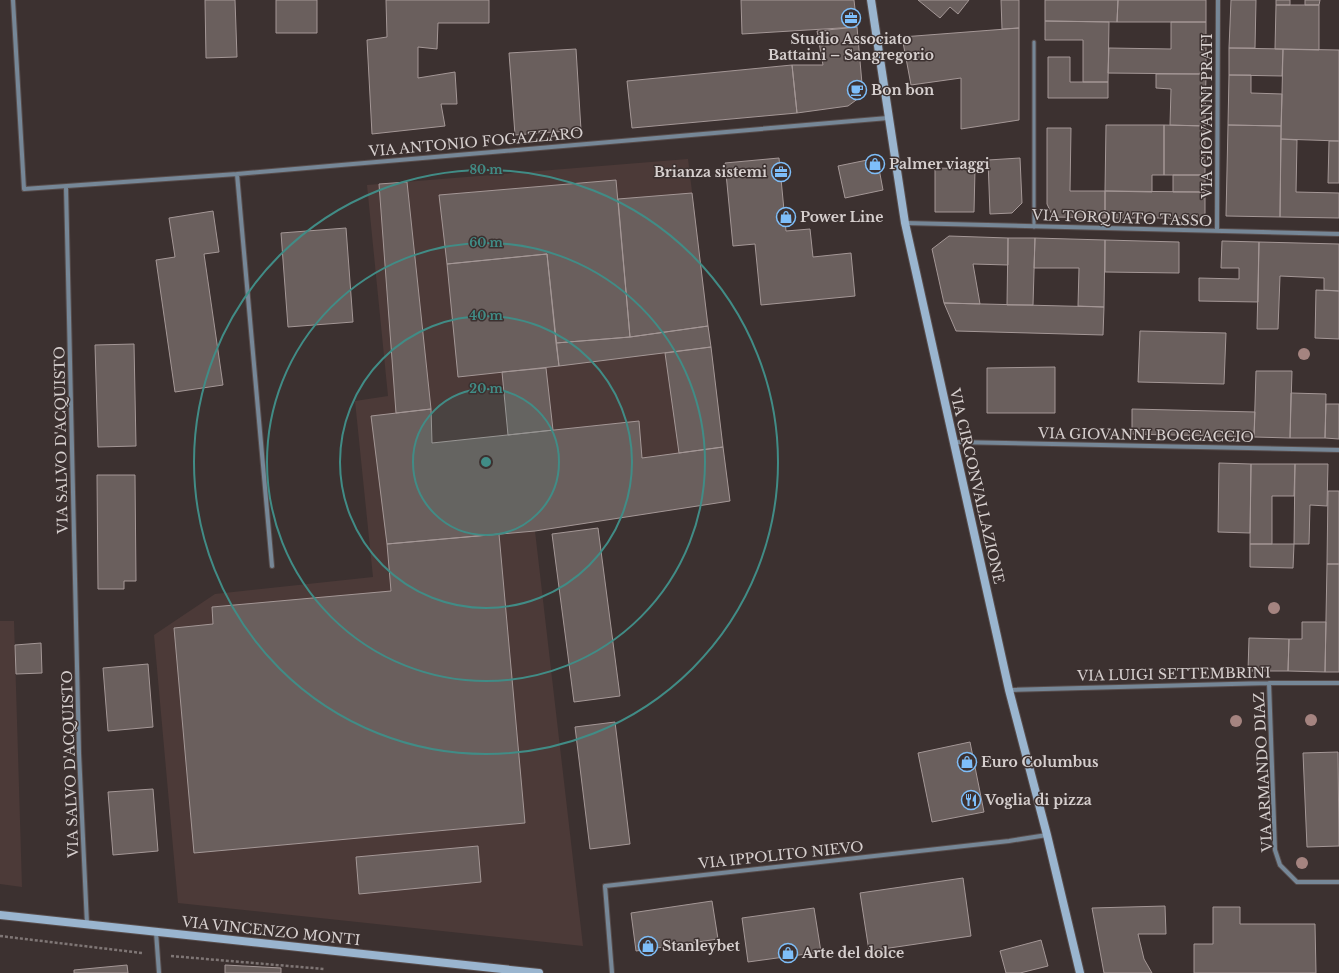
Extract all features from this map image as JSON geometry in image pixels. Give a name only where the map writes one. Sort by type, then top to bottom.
[{"type":"street","points":[[13,0],[24,189],[66,187]]},
{"type":"street","name":"VIA CIRCONVALLAZIONE","points":[[871,0],[905,223],[1009,690],[1047,835],[1080,973]]},
{"type":"street","name":"VIA GIOVANNI PRATI","points":[[1217,232],[1218,0]]},
{"type":"street","name":"VIA ANTONIO FOGAZZARO","points":[[66,187],[237,174],[888,118]]},
{"type":"street","points":[[237,174],[272,566]]},
{"type":"street","name":"VIA SALVO D'ACQUISTO","points":[[66,187],[80,753],[87,924]]},
{"type":"street","name":"VIA TORQUATO TASSO","points":[[905,223],[1339,234]]},
{"type":"street","name":"VIA GIOVANNI BOCCACCIO","points":[[953,442],[1339,450]]},
{"type":"street","name":"VIA LUIGI SETTEMBRINI","points":[[1009,690],[1269,683],[1339,683]]},
{"type":"street","name":"VIA ARMANDO DIAZ","points":[[1269,683],[1275,850],[1280,865],[1297,882],[1339,882]]},
{"type":"street","name":"VIA IPPOLITO NIEVO","points":[[612,973],[604,886],[1009,841],[1047,835]]},
{"type":"street","name":"VIA VINCENZO MONTI","points":[[0,915],[540,973]]},
{"type":"street","points":[[156,932],[159,973]]},
{"type":"lane","points":[[1034,42],[1034,227]]},
{"type":"path","points":[[0,936],[158,955],[331,969]]},
{"type":"shaded area","points":[[688,159],[730,501],[535,531],[583,946],[178,903],[154,635],[215,594],[373,577],[355,401],[388,396],[367,185]]},
{"type":"shaded area","points":[[0,621],[14,621],[22,887],[0,884]]},
{"type":"building","points":[[205,0],[235,0],[237,57],[206,58]]},
{"type":"building","points":[[276,0],[317,0],[317,33],[276,33]]},
{"type":"building","points":[[386,0],[489,0],[489,23],[438,23],[437,49],[418,47],[418,78],[455,72],[457,104],[441,104],[445,126],[372,134],[367,40],[387,37]]},
{"type":"building","points":[[741,0],[854,0],[857,27],[742,34]]},
{"type":"building","points":[[918,0],[969,0],[958,14],[950,7],[940,18]]},
{"type":"building","points":[[1001,0],[1019,0],[1019,28],[1002,29]]},
{"type":"building","points":[[1045,0],[1118,0],[1117,22],[1045,21]]},
{"type":"building","points":[[1118,0],[1206,0],[1206,22],[1117,22]]},
{"type":"building","points":[[1231,0],[1256,0],[1255,48],[1229,48]]},
{"type":"building","points":[[1276,0],[1290,0],[1290,5],[1276,5]]},
{"type":"building","points":[[1305,0],[1320,0],[1319,5],[1305,5]]},
{"type":"building","points":[[1276,5],[1319,5],[1319,50],[1275,49]]},
{"type":"building","points":[[1045,21],[1109,22],[1108,82],[1083,82],[1083,40],[1045,40]]},
{"type":"building","points":[[1171,22],[1206,22],[1206,74],[1108,73],[1109,48],[1171,49]]},
{"type":"building","points":[[857,27],[863,95],[848,106],[797,113],[792,65],[823,65],[817,31]]},
{"type":"building","points":[[1019,28],[1019,120],[961,129],[961,78],[911,85],[902,37]]},
{"type":"building","points":[[1229,48],[1283,49],[1282,76],[1229,75]]},
{"type":"building","points":[[576,49],[581,130],[515,135],[509,53]]},
{"type":"building","points":[[1283,49],[1339,50],[1339,141],[1281,139]]},
{"type":"building","points":[[1048,57],[1070,57],[1070,82],[1108,82],[1108,98],[1048,98]]},
{"type":"building","points":[[792,65],[797,113],[632,128],[627,81]]},
{"type":"building","points":[[1156,74],[1206,74],[1205,126],[1170,125],[1171,89],[1156,88]]},
{"type":"building","points":[[1229,75],[1251,75],[1251,93],[1282,94],[1281,126],[1228,125]]},
{"type":"building","points":[[1106,125],[1164,125],[1164,175],[1152,175],[1152,192],[1105,191]]},
{"type":"building","points":[[1164,125],[1205,126],[1205,175],[1164,175]]},
{"type":"building","points":[[1228,125],[1281,126],[1280,217],[1226,216]]},
{"type":"building","points":[[1047,128],[1071,128],[1070,191],[1105,191],[1105,218],[1053,217],[1047,204]]},
{"type":"building","points":[[1281,139],[1297,140],[1296,192],[1339,193],[1339,218],[1280,217]]},
{"type":"building","points":[[1329,141],[1339,141],[1339,183],[1328,183]]},
{"type":"building","points":[[779,158],[786,231],[810,229],[813,257],[851,253],[855,296],[761,305],[755,244],[733,246],[725,163]]},
{"type":"building","points":[[877,158],[883,190],[845,198],[838,166]]},
{"type":"building","points":[[1020,158],[1022,203],[1012,213],[990,214],[988,160]]},
{"type":"building","points":[[935,168],[975,169],[974,212],[935,212]]},
{"type":"building","points":[[1173,175],[1205,175],[1205,192],[1173,192]]},
{"type":"building","points":[[616,180],[630,337],[556,343],[547,254],[447,264],[439,195]]},
{"type":"building","points":[[407,182],[431,409],[396,413],[379,184]]},
{"type":"building","points":[[1105,191],[1205,192],[1205,218],[1105,218]]},
{"type":"building","points":[[692,193],[708,326],[630,337],[618,199]]},
{"type":"building","points":[[213,211],[219,252],[204,254],[223,385],[175,392],[156,260],[175,257],[169,218]]},
{"type":"building","points":[[346,228],[353,322],[288,327],[281,233]]},
{"type":"building","points":[[949,236],[1008,238],[1008,265],[973,264],[980,304],[944,303],[932,249]]},
{"type":"building","points":[[1008,238],[1035,238],[1033,305],[1007,305]]},
{"type":"building","points":[[1035,238],[1105,240],[1104,307],[1078,306],[1079,268],[1034,268]]},
{"type":"building","points":[[1105,240],[1179,242],[1179,273],[1105,272]]},
{"type":"building","points":[[1222,241],[1259,242],[1258,302],[1199,301],[1199,278],[1239,279],[1239,268],[1221,268]]},
{"type":"building","points":[[1259,242],[1339,244],[1339,291],[1324,290],[1324,278],[1280,276],[1278,329],[1257,329]]},
{"type":"building","points":[[547,254],[559,366],[458,377],[447,264]]},
{"type":"building","points":[[1316,290],[1339,291],[1339,339],[1315,338]]},
{"type":"building","points":[[944,303],[1104,307],[1103,335],[956,331]]},
{"type":"building","points":[[708,326],[711,347],[559,366],[556,343],[630,337]]},
{"type":"building","points":[[1140,331],[1226,333],[1224,384],[1138,382]]},
{"type":"building","points":[[134,344],[136,446],[98,447],[95,345]]},
{"type":"building","points":[[711,347],[723,447],[679,453],[665,353]]},
{"type":"building","points":[[1055,367],[1055,413],[987,413],[987,368]]},
{"type":"building","points":[[546,368],[553,430],[508,435],[502,372]]},
{"type":"building","points":[[1256,371],[1292,371],[1290,438],[1254,437]]},
{"type":"building","points":[[1291,393],[1326,394],[1325,438],[1290,438]]},
{"type":"building","points":[[1326,404],[1339,404],[1339,439],[1325,438]]},
{"type":"building","points":[[431,409],[432,443],[639,421],[642,458],[723,447],[730,501],[535,531],[387,544],[371,416]]},
{"type":"building","points":[[1132,409],[1255,412],[1254,437],[1132,434]]},
{"type":"building","points":[[1219,463],[1251,464],[1250,533],[1218,532]]},
{"type":"building","points":[[1251,464],[1295,464],[1294,496],[1272,496],[1272,544],[1250,544]]},
{"type":"building","points":[[1295,464],[1328,464],[1327,506],[1310,505],[1309,544],[1294,544]]},
{"type":"building","points":[[97,475],[135,475],[136,581],[124,581],[124,589],[98,589]]},
{"type":"building","points":[[1328,491],[1339,491],[1339,564],[1327,564]]},
{"type":"building","points":[[598,528],[620,696],[574,702],[552,534]]},
{"type":"building","points":[[499,534],[525,823],[194,853],[174,628],[213,624],[212,607],[391,591],[387,544]]},
{"type":"building","points":[[1250,544],[1294,544],[1293,568],[1250,567]]},
{"type":"building","points":[[1327,564],[1339,564],[1339,672],[1325,672]]},
{"type":"building","points":[[1302,622],[1326,622],[1325,672],[1288,671],[1289,639],[1302,639]]},
{"type":"building","points":[[1249,638],[1289,639],[1288,671],[1248,671]]},
{"type":"building","points":[[41,643],[42,673],[16,674],[15,645]]},
{"type":"building","points":[[148,664],[153,727],[108,731],[103,668]]},
{"type":"building","points":[[615,722],[630,844],[590,849],[575,727]]},
{"type":"building","points":[[970,742],[984,812],[932,822],[918,753]]},
{"type":"building","points":[[1338,752],[1339,846],[1307,847],[1303,753]]},
{"type":"building","points":[[153,789],[158,851],[113,855],[108,792]]},
{"type":"building","points":[[478,846],[481,882],[359,894],[356,857]]},
{"type":"building","points":[[963,878],[971,936],[869,951],[860,893]]},
{"type":"building","points":[[712,901],[718,939],[636,951],[631,913]]},
{"type":"building","points":[[1165,906],[1166,934],[1138,934],[1144,959],[1152,973],[1104,973],[1092,908]]},
{"type":"building","points":[[1213,907],[1240,907],[1240,924],[1315,924],[1316,973],[1194,973],[1194,944],[1213,944]]},
{"type":"building","points":[[814,908],[821,952],[748,962],[742,918]]},
{"type":"building","points":[[1041,940],[1048,966],[1020,973],[1006,973],[1000,951]]},
{"type":"building","points":[[127,965],[128,973],[74,973],[74,970]]},
{"type":"building","points":[[225,965],[281,968],[281,973],[225,973]]},
{"type":"place","name":"Studio Associato Battaini – Sangregorio","points":[[851,18]]},
{"type":"place","name":"Bon bon","points":[[857,90]]},
{"type":"place","name":"Palmer viaggi","points":[[875,164]]},
{"type":"place","name":"Brianza sistemi","points":[[781,172]]},
{"type":"place","name":"Power Line","points":[[786,217]]},
{"type":"place","name":"Euro Columbus","points":[[967,762]]},
{"type":"place","name":"Voglia di pizza","points":[[971,800]]},
{"type":"place","name":"Stanleybet","points":[[648,946]]},
{"type":"place","name":"Arte del dolce","points":[[788,953]]}]
